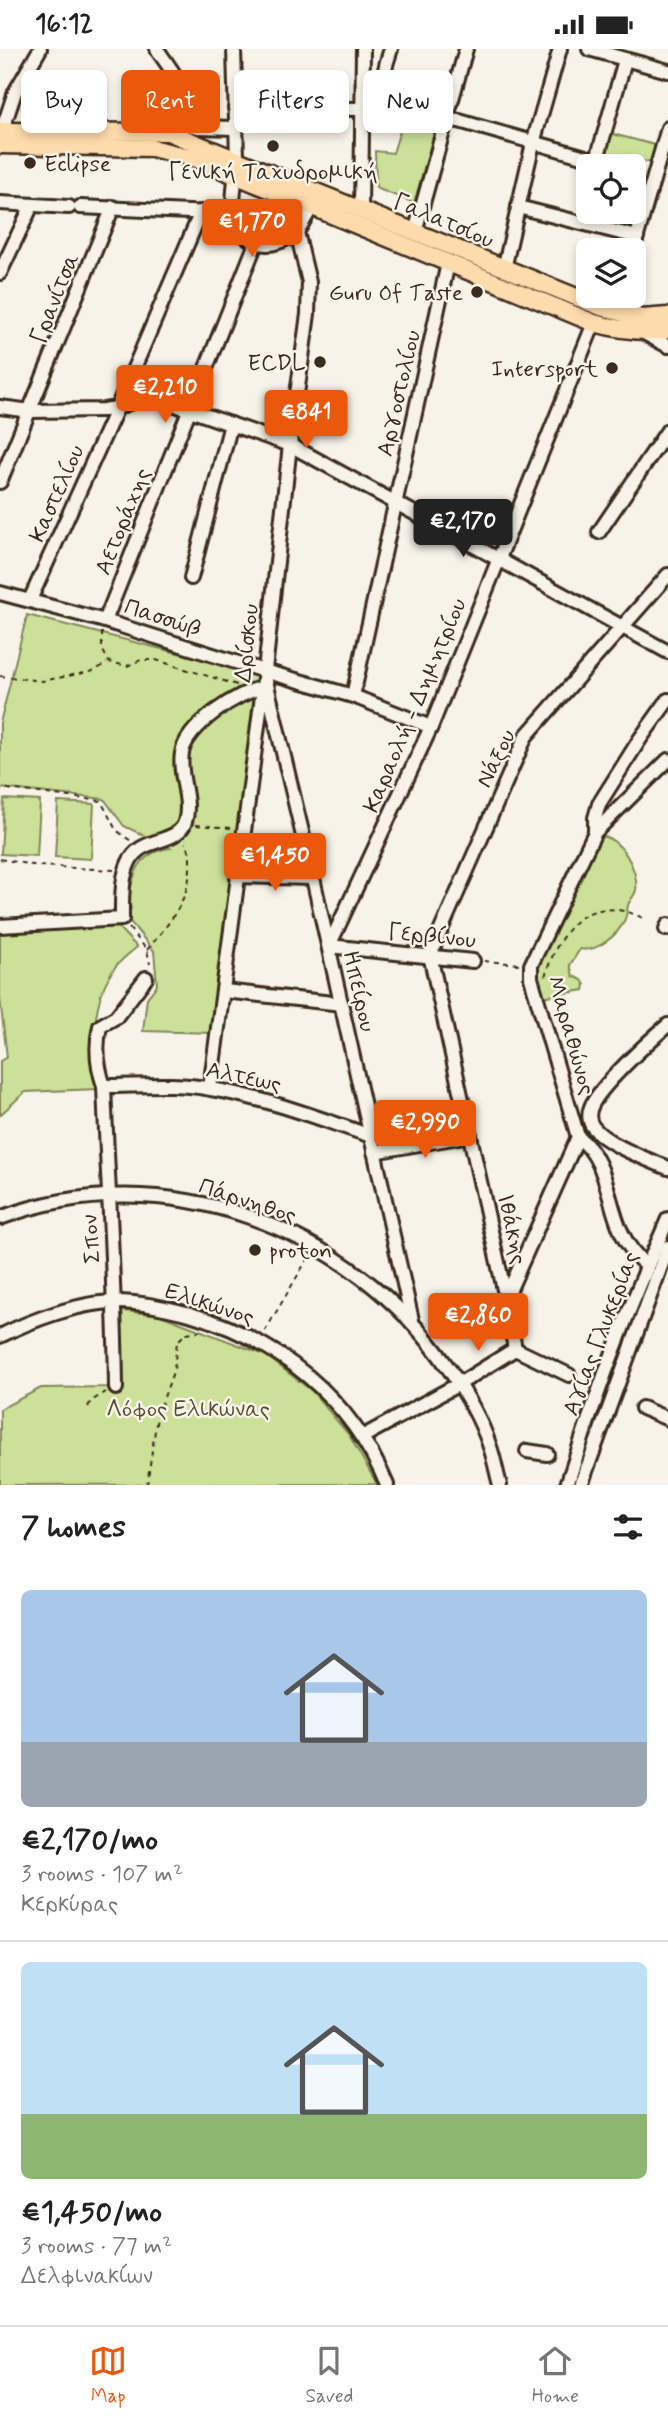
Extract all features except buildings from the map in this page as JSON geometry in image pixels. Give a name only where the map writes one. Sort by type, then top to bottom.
[{"type":"main road","name":"Γαλατσίου","points":[[1,136],[126,133]]},
{"type":"main road","name":"Γαλατσίου","points":[[170,133],[237,158],[504,269],[576,291]]},
{"type":"main road","name":"Γαλατσίου","points":[[1,136],[152,148],[196,159],[594,323],[644,333],[668,330]]},
{"type":"main road","name":"Γαλατσίου","points":[[625,308],[642,318],[668,316]]},
{"type":"street","points":[[1,136],[15,92],[40,49]]},
{"type":"street","points":[[157,49],[170,70]]},
{"type":"street","points":[[234,49],[234,70]]},
{"type":"street","points":[[363,49],[363,70]]},
{"type":"street","points":[[384,70],[391,49]]},
{"type":"street","points":[[453,97],[466,49]]},
{"type":"street","points":[[504,269],[533,143],[560,49]]},
{"type":"street","points":[[589,49],[668,71]]},
{"type":"street","points":[[598,154],[625,60]]},
{"type":"street","points":[[349,109],[363,109],[361,210]]},
{"type":"street","points":[[0,113],[1,136]]},
{"type":"street","points":[[453,121],[577,154]]},
{"type":"street","points":[[518,207],[637,237],[662,166],[668,128]]},
{"type":"street","points":[[236,133],[237,158]]},
{"type":"street","points":[[415,232],[443,133]]},
{"type":"street","points":[[235,175],[233,214],[244,236],[256,243],[277,243],[297,232],[312,207]]},
{"type":"street","points":[[0,203],[233,214]]},
{"type":"street","points":[[0,273],[32,205]]},
{"type":"street","name":"Γρανίτσα","points":[[0,482],[113,208]]},
{"type":"street","name":"Καστελίου","points":[[30,600],[117,408],[201,212]]},
{"type":"street","name":"Δρίσκου","points":[[210,1088],[309,295],[297,232]]},
{"type":"street","name":"Αετοράχης","points":[[105,621],[256,243]]},
{"type":"street","name":"Αργοστολίου","points":[[353,696],[448,263]]},
{"type":"street","name":"Καραολή - Δημητρίου","points":[[328,946],[431,727],[594,323]]},
{"type":"street","points":[[644,333],[668,346]]},
{"type":"street","points":[[0,407],[31,411],[117,408],[139,399],[153,397],[290,445],[668,652]]},
{"type":"street","points":[[191,578],[231,424]]},
{"type":"street","points":[[598,532],[668,430]]},
{"type":"street","name":"Νάξου","points":[[430,955],[526,736],[668,575]]},
{"type":"street","name":"Πασσώβ","points":[[0,593],[105,621],[353,696],[431,727]]},
{"type":"street","name":"Ηπείρου","points":[[264,671],[412,1320]]},
{"type":"street","points":[[0,926],[122,919],[126,870],[140,849],[181,828],[187,808],[181,755],[185,742],[196,729],[233,699],[258,689]]},
{"type":"street","name":"Μαραθώνος","points":[[596,832],[595,818],[599,804],[668,700]]},
{"type":"street","name":"Μαραθώνος","points":[[578,1137],[531,978],[531,965],[596,832],[668,760]]},
{"type":"street","points":[[237,876],[313,878]]},
{"type":"street","name":"Γερβίνου","points":[[328,946],[473,961]]},
{"type":"street","name":"Ιθάκης","points":[[430,955],[515,1349]]},
{"type":"street","name":"Σπον","points":[[116,1388],[116,1302],[107,1195],[103,1086],[98,1070],[96,1042],[100,1026],[116,1017],[146,978]]},
{"type":"street","points":[[224,991],[342,1004]]},
{"type":"street","points":[[668,1025],[641,1049],[597,1097],[591,1108],[590,1125],[600,1135],[668,1168]]},
{"type":"street","name":"Αλτεως","points":[[103,1086],[169,1085],[210,1088],[284,1106],[371,1136]]},
{"type":"street","points":[[374,1152],[470,1135]]},
{"type":"street","points":[[506,1299],[578,1137],[596,1155],[614,1215],[627,1245],[647,1266]]},
{"type":"street","name":"Πάρνηθος","points":[[0,1218],[43,1204],[107,1195],[150,1196],[253,1218],[315,1246],[364,1277],[412,1320],[431,1343],[477,1414],[490,1444],[500,1485]]},
{"type":"street","name":"Αγίας Γλυκερίας","points":[[567,1485],[647,1266],[668,1219]]},
{"type":"street","name":"Αγίας Γλυκερίας","points":[[581,1485],[668,1247]]},
{"type":"street","name":"Ελικώνος","points":[[0,1336],[39,1318],[116,1302],[163,1307],[234,1329],[259,1341],[314,1380],[362,1437],[387,1485]]},
{"type":"street","points":[[362,1437],[459,1384],[515,1349],[569,1375]]},
{"type":"street","points":[[642,1408],[668,1419]]},
{"type":"street","points":[[527,1451],[547,1454]]},
{"type":"path","points":[[100,638],[108,663]]},
{"type":"path","points":[[0,676],[42,681],[94,671],[108,663],[127,666],[141,660],[156,660],[258,689]]},
{"type":"path","points":[[0,792],[1,788],[101,801],[116,830],[140,849]]},
{"type":"path","points":[[147,950],[171,921],[187,893],[190,878],[189,848],[181,828],[236,829]]},
{"type":"path","points":[[0,859],[38,866],[126,870]]},
{"type":"path","points":[[536,993],[552,955],[568,931],[584,915],[595,909],[605,908],[621,910],[643,918]]},
{"type":"path","points":[[122,919],[147,950],[150,964],[146,978]]},
{"type":"path","name":"Γερβίνου","points":[[473,961],[531,965]]},
{"type":"path","points":[[259,1341],[315,1246]]},
{"type":"path","points":[[147,1485],[157,1417],[174,1369],[177,1342],[186,1333],[205,1331]]},
{"type":"path","points":[[88,1407],[101,1394],[116,1388]]},
{"type":"green space","points":[[399,133],[434,133],[414,203],[376,188],[375,151],[393,153]]},
{"type":"green space","points":[[609,133],[655,145],[650,163],[646,162],[646,154],[603,154]]},
{"type":"green space","points":[[27,615],[257,673],[214,1033],[143,1031],[147,998],[157,985],[154,951],[127,918],[131,908],[128,903],[138,867],[150,855],[170,848],[124,826],[104,799],[0,788],[0,723]]},
{"type":"green space","points":[[4,799],[40,801],[37,856],[1,854]]},
{"type":"green space","points":[[58,802],[94,804],[91,859],[55,857]]},
{"type":"green space","points":[[598,836],[614,841],[626,855],[634,873],[635,892],[617,932],[599,946],[580,949],[570,965],[573,976],[582,980],[585,985],[584,990],[541,997],[536,977],[537,961]]},
{"type":"green space","points":[[118,927],[137,947],[116,966],[101,994],[95,1025],[97,1089],[25,1092],[0,1115],[0,1061],[7,1057],[0,999],[0,933]]},
{"type":"green space","name":"Λόφος Ελικώνας","points":[[125,1311],[160,1315],[265,1355],[312,1391],[349,1435],[377,1484],[0,1485],[0,1409],[41,1388],[113,1387],[110,1313]]},
{"type":"place","name":"Γενική Ταχυδρομική","points":[[273,146]]},
{"type":"place","name":"Eclipse","points":[[30,163]]},
{"type":"place","name":"Guru Of Taste","points":[[477,292]]},
{"type":"place","name":"ECDL","points":[[320,362]]},
{"type":"place","name":"Intersport","points":[[612,368]]},
{"type":"place","name":"proton","points":[[255,1250]]}]
